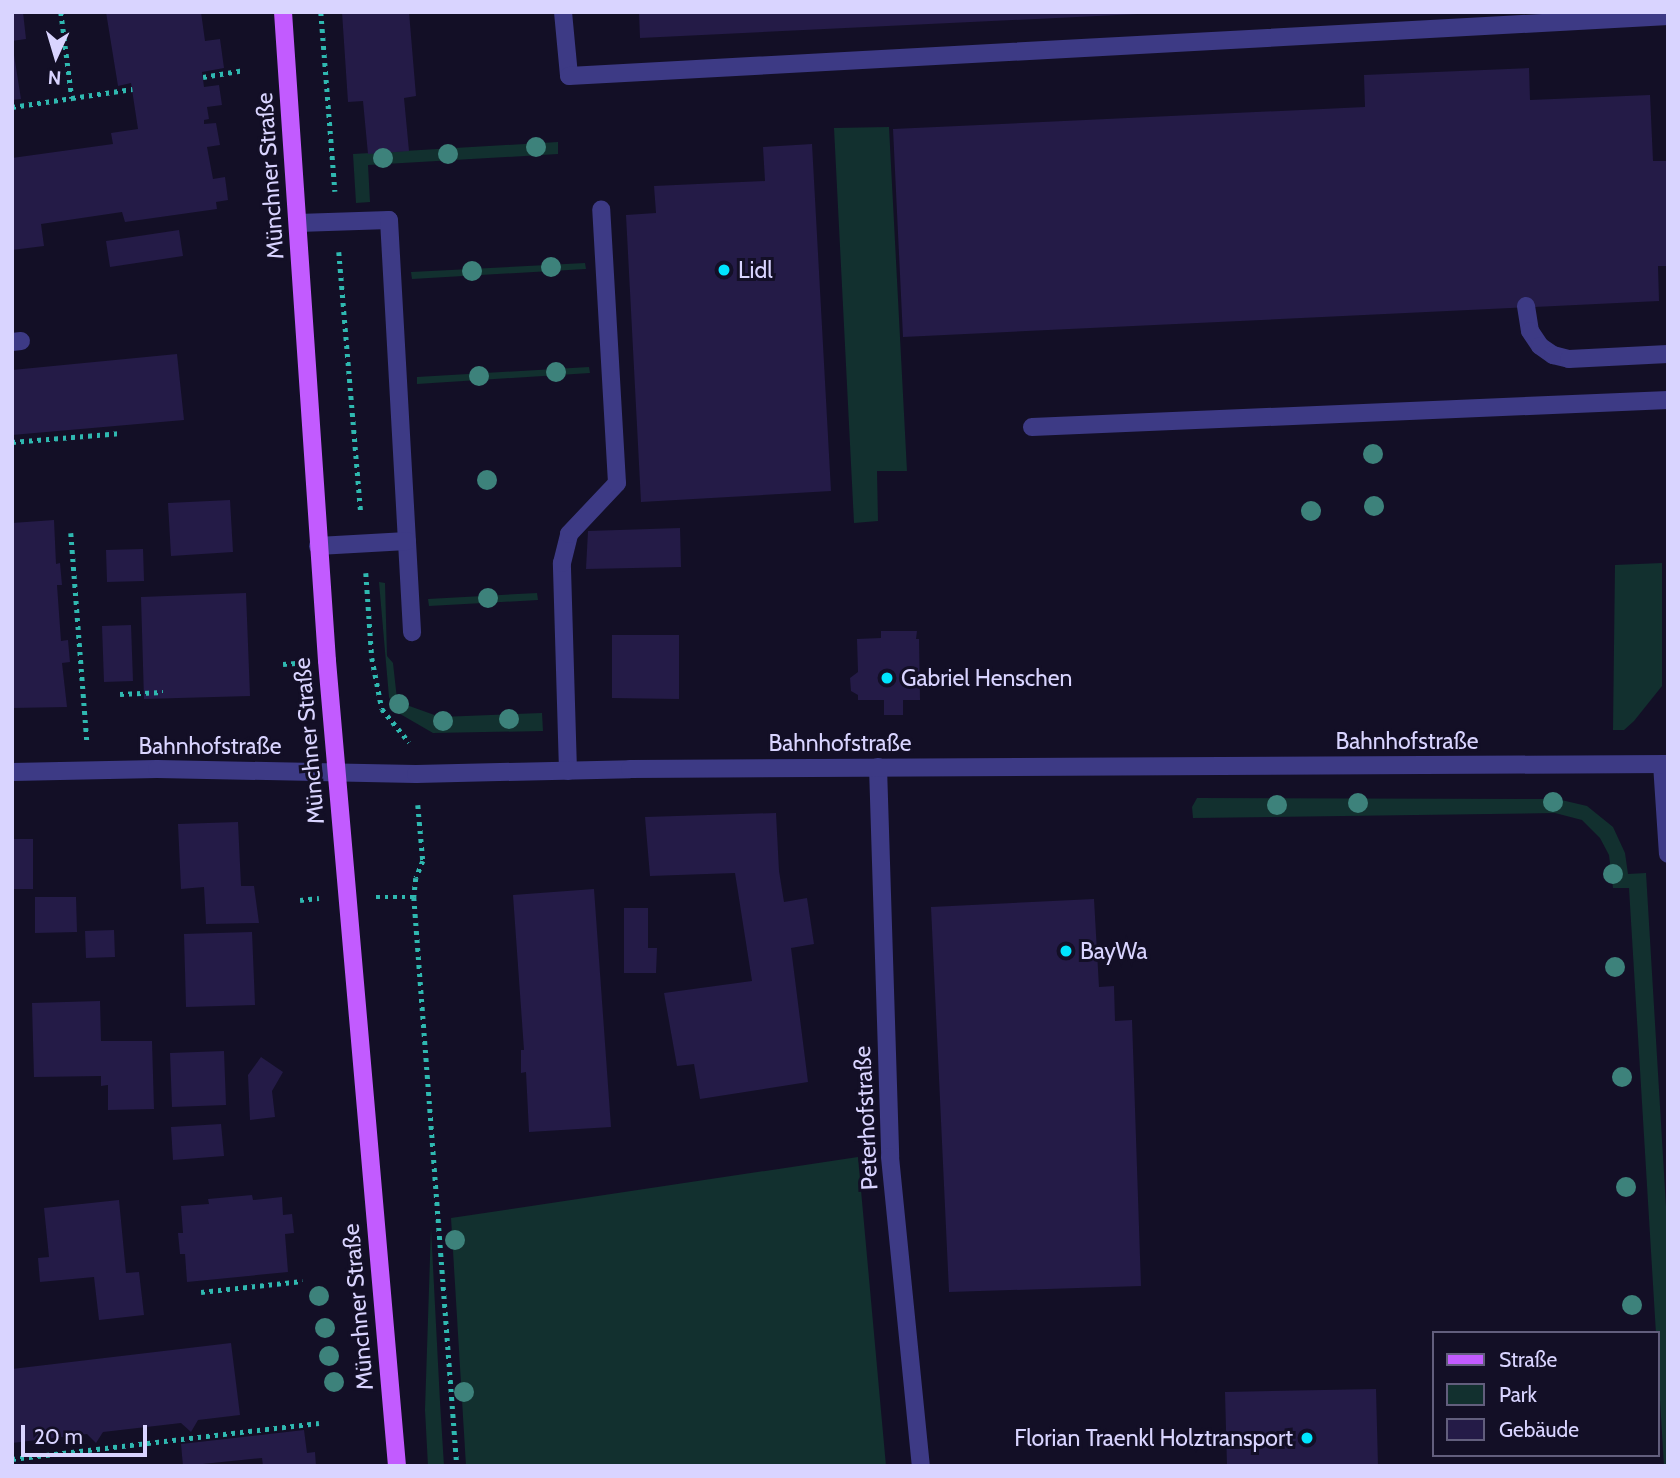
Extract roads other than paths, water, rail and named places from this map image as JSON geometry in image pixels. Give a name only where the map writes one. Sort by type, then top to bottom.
[{"type":"main road","name":"Münchner Straße","points":[[283,12],[318,546],[397,1466]]},
{"type":"street","points":[[563,12],[569,76],[1668,16]]},
{"type":"street","points":[[568,771],[562,563],[569,534],[617,483],[601,209]]},
{"type":"street","points":[[298,223],[390,220],[412,632]]},
{"type":"street","points":[[1526,306],[1530,331],[1540,346],[1553,355],[1569,359],[1668,354]]},
{"type":"street","points":[[1032,427],[1668,400]]},
{"type":"street","points":[[318,546],[407,541]]},
{"type":"street","points":[[1665,764],[1668,854]]},
{"type":"street","name":"Bahnhofstraße","points":[[12,772],[89,770],[416,774],[878,767],[1665,764]]},
{"type":"street","name":"Peterhofstraße","points":[[878,767],[890,1157],[921,1466]]},
{"type":"place","name":"Lidl","points":[[724,270]]},
{"type":"place","name":"Gabriel Henschen","points":[[887,678]]},
{"type":"place","name":"BayWa","points":[[1066,951]]},
{"type":"place","name":"Florian Traenkl Holztransport","points":[[1307,1438]]}]
